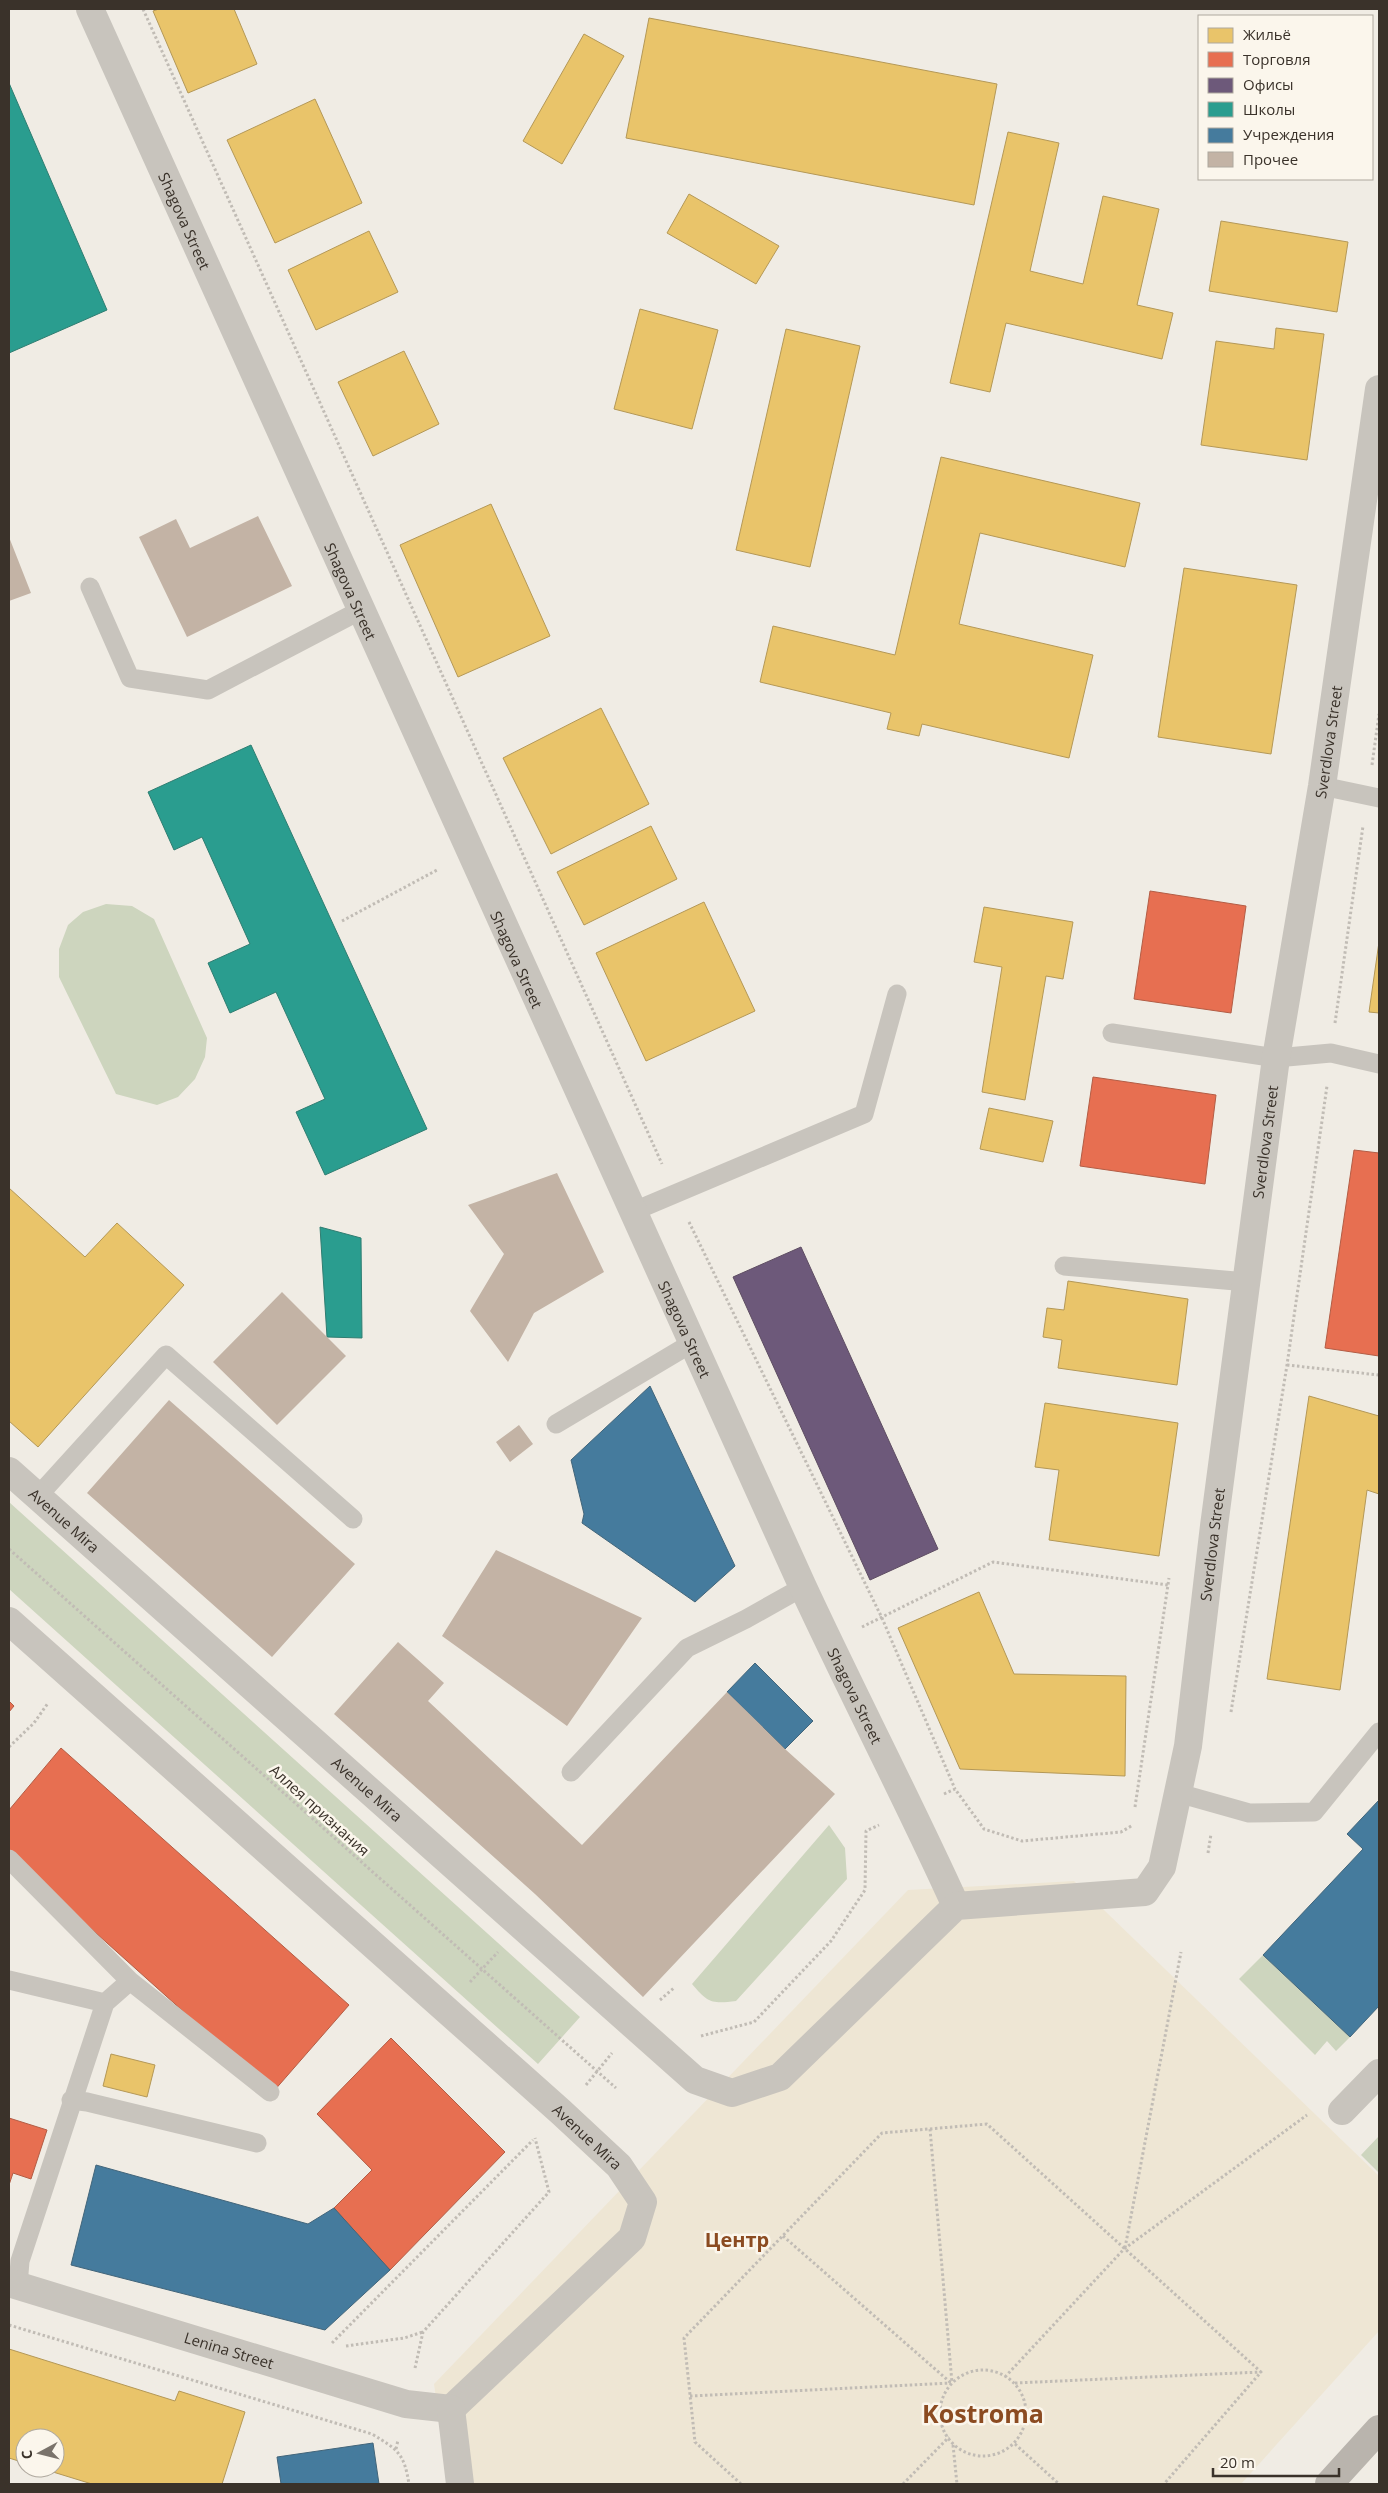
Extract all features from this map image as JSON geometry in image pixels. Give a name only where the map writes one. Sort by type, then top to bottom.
[{"type":"main road","points":[[1329,2484],[1379,2429]]},
{"type":"street","name":"Shagova Street","points":[[90,9],[469,854],[803,1587],[912,1809],[956,1906]]},
{"type":"street","name":"Sverdlova Street","points":[[956,1906],[1145,1892],[1162,1867],[1188,1746],[1276,1058],[1322,786],[1379,389]]},
{"type":"street","name":"Avenue Mira","points":[[9,1471],[695,2080],[732,2093],[780,2077],[956,1906]]},
{"type":"street","name":"Avenue Mira","points":[[9,1621],[561,2112],[619,2166],[643,2202],[632,2238],[451,2409]]},
{"type":"street","points":[[1342,2112],[1379,2073]]},
{"type":"street","name":"Lenina Street","points":[[13,2284],[406,2404],[451,2409]]},
{"type":"street","points":[[451,2409],[460,2484]]},
{"type":"lane","points":[[90,587],[130,678],[208,690],[360,611]]},
{"type":"lane","points":[[1322,786],[1379,798]]},
{"type":"lane","points":[[632,1212],[864,1114],[897,994]]},
{"type":"lane","points":[[1112,1033],[1276,1058],[1331,1053],[1379,1064]]},
{"type":"lane","points":[[1064,1266],[1247,1282]]},
{"type":"lane","points":[[556,1424],[692,1343]]},
{"type":"lane","points":[[38,1496],[166,1355],[353,1519]]},
{"type":"lane","points":[[571,1772],[686,1648],[746,1619],[803,1587]]},
{"type":"lane","points":[[1178,1793],[1249,1813],[1314,1812],[1379,1732]]},
{"type":"lane","points":[[9,1859],[130,1981],[270,2092]]},
{"type":"lane","points":[[9,1980],[105,2003]]},
{"type":"lane","points":[[13,2284],[71,2100],[105,2003],[130,1981]]},
{"type":"lane","points":[[71,2100],[87,2102],[257,2143]]},
{"type":"path","points":[[143,9],[676,1194],[882,1618],[955,1789],[984,1829],[1022,1841],[1121,1832],[1133,1825],[1169,1576]]},
{"type":"path","points":[[342,921],[469,854]]},
{"type":"path","points":[[1231,1716],[1287,1365],[1379,1375]]},
{"type":"path","name":"Аллея признания","points":[[9,1549],[616,2088]]},
{"type":"path","points":[[829,1642],[882,1618],[993,1562],[1168,1585]]},
{"type":"path","points":[[9,1747],[34,1723],[68,1674]]},
{"type":"path","points":[[699,2037],[754,2022],[831,1942],[865,1890],[866,1832],[955,1789]]},
{"type":"path","points":[[1208,1854],[1216,1804]]},
{"type":"path","points":[[445,2009],[522,1927]]},
{"type":"path","points":[[1124,2249],[1182,1952]]},
{"type":"path","points":[[326,2348],[561,2112],[598,2072],[651,2007],[675,1988]]},
{"type":"path","points":[[1005,2377],[1124,2249],[1312,2112]]},
{"type":"path","points":[[742,2484],[695,2442],[684,2338],[882,2133],[987,2124],[1261,2372]]},
{"type":"path","points":[[930,2129],[952,2383]]},
{"type":"path","points":[[396,2449],[423,2332],[549,2192],[534,2139]]},
{"type":"path","points":[[783,2236],[952,2383]]},
{"type":"path","points":[[9,2325],[372,2434],[396,2449],[406,2466],[409,2484]]},
{"type":"path","points":[[953,2445],[974,2456],[996,2456],[1015,2444],[1026,2424],[1026,2401],[1015,2383],[993,2370],[971,2371],[952,2383],[941,2403],[942,2426],[953,2445],[957,2484]]},
{"type":"path","points":[[1015,2383],[1261,2372]]},
{"type":"path","points":[[1164,2484],[1261,2372]]},
{"type":"path","points":[[690,2396],[952,2383]]},
{"type":"path","points":[[903,2484],[948,2437]]},
{"type":"path","points":[[1015,2444],[1059,2484]]},
{"type":"green space","points":[[106,904],[132,906],[154,919],[207,1038],[205,1057],[195,1079],[178,1097],[157,1105],[116,1094],[59,977],[59,949],[68,925],[83,912]]},
{"type":"green space","points":[[9,1502],[580,2017],[538,2064],[9,1589]]},
{"type":"green space","points":[[829,1825],[845,1848],[847,1879],[736,2001],[716,2002],[707,1999],[692,1984]]},
{"type":"green space","points":[[1263,1955],[1350,2037],[1336,2051],[1327,2041],[1315,2055],[1239,1979]]},
{"type":"green space","points":[[1379,2136],[1379,2173],[1361,2155]]},
{"type":"shaded area","points":[[1074,1881],[1379,2176],[1379,2331],[1241,2484],[448,2484],[434,2384],[908,1890]]},
{"type":"building: Жильё","points":[[159,9],[234,9],[257,64],[188,93],[153,11]]},
{"type":"building: Жильё","points":[[649,18],[997,84],[974,205],[626,138]]},
{"type":"building: Жильё","points":[[584,34],[624,56],[562,164],[523,141]]},
{"type":"building: Жильё","points":[[315,99],[362,203],[275,243],[227,140]]},
{"type":"building: Жильё","points":[[1008,132],[1059,143],[1030,271],[1083,284],[1103,196],[1159,209],[1137,305],[1173,313],[1162,359],[1006,323],[990,392],[950,383]]},
{"type":"building: Жильё","points":[[689,194],[779,246],[756,284],[667,233]]},
{"type":"building: Жильё","points":[[1221,221],[1348,242],[1337,312],[1209,291]]},
{"type":"building: Жильё","points":[[369,231],[398,292],[316,330],[288,270]]},
{"type":"building: Жильё","points":[[640,309],[718,330],[692,429],[614,409]]},
{"type":"building: Жильё","points":[[1276,328],[1324,334],[1307,460],[1201,445],[1216,341],[1274,349]]},
{"type":"building: Жильё","points":[[786,329],[860,346],[810,567],[736,550]]},
{"type":"building: Жильё","points":[[404,351],[439,424],[373,456],[338,382]]},
{"type":"building: Жильё","points":[[941,457],[1140,503],[1125,567],[980,533],[959,624],[1093,655],[1069,758],[922,724],[919,736],[887,729],[891,713],[760,682],[773,626],[895,655]]},
{"type":"building: Жильё","points":[[491,504],[550,636],[458,677],[400,545]]},
{"type":"building: Жильё","points":[[1184,568],[1297,585],[1271,754],[1158,737]]},
{"type":"building: Жильё","points":[[601,708],[649,804],[551,854],[503,758]]},
{"type":"building: Жильё","points":[[651,826],[677,879],[584,925],[557,872]]},
{"type":"building: Жильё","points":[[704,902],[755,1011],[646,1061],[596,953]]},
{"type":"building: Жильё","points":[[984,907],[1073,922],[1063,979],[1046,976],[1025,1100],[982,1092],[1002,967],[974,962]]},
{"type":"building: Жильё","points":[[1379,942],[1379,1013],[1369,1012]]},
{"type":"building: Жильё","points":[[989,1108],[1053,1121],[1043,1162],[980,1149]]},
{"type":"building: Жильё","points":[[9,1188],[85,1257],[117,1223],[184,1285],[38,1447],[9,1421]]},
{"type":"building: Жильё","points":[[1068,1281],[1188,1299],[1177,1385],[1058,1368],[1062,1340],[1043,1337],[1047,1308],[1064,1310]]},
{"type":"building: Жильё","points":[[1309,1396],[1379,1416],[1379,1494],[1367,1490],[1340,1690],[1267,1679]]},
{"type":"building: Жильё","points":[[1045,1403],[1178,1423],[1159,1556],[1049,1540],[1059,1470],[1035,1467]]},
{"type":"building: Жильё","points":[[979,1592],[1014,1674],[1126,1676],[1125,1776],[960,1769],[898,1628]]},
{"type":"building: Жильё","points":[[111,2054],[155,2065],[147,2097],[103,2086]]},
{"type":"building: Жильё","points":[[9,2349],[175,2401],[179,2391],[245,2412],[222,2484],[92,2484],[65,2476],[65,2428],[15,2428],[15,2460],[9,2458]]},
{"type":"building: Торговля","points":[[1150,891],[1246,906],[1231,1013],[1134,999]]},
{"type":"building: Торговля","points":[[1093,1077],[1216,1095],[1205,1184],[1080,1166]]},
{"type":"building: Торговля","points":[[1354,1150],[1379,1153],[1379,1356],[1325,1348]]},
{"type":"building: Торговля","points":[[9,1701],[14,1706],[9,1712]]},
{"type":"building: Торговля","points":[[61,1748],[349,2005],[273,2092],[9,1855],[9,1810]]},
{"type":"building: Торговля","points":[[391,2038],[505,2152],[390,2270],[334,2208],[372,2170],[317,2114]]},
{"type":"building: Торговля","points":[[9,2118],[47,2130],[31,2179],[13,2173],[9,2185]]},
{"type":"building: Офисы","points":[[801,1247],[938,1549],[870,1580],[733,1277]]},
{"type":"building: Школы","points":[[9,83],[107,310],[9,353]]},
{"type":"building: Школы","points":[[251,745],[427,1129],[325,1175],[296,1112],[325,1099],[276,992],[230,1013],[208,963],[250,944],[202,837],[174,850],[148,792]]},
{"type":"building: Школы","points":[[320,1227],[361,1238],[362,1338],[327,1337]]},
{"type":"building: Учреждения","points":[[650,1386],[735,1566],[695,1602],[582,1523],[584,1514],[571,1460]]},
{"type":"building: Учреждения","points":[[755,1663],[813,1721],[785,1749],[727,1692]]},
{"type":"building: Учреждения","points":[[1379,1800],[1379,2006],[1350,2037],[1263,1955],[1363,1849],[1347,1834]]},
{"type":"building: Учреждения","points":[[96,2165],[308,2224],[334,2208],[390,2270],[325,2330],[71,2265]]},
{"type":"building: Учреждения","points":[[373,2443],[379,2484],[281,2484],[277,2457]]},
{"type":"building: Прочее","points":[[258,516],[292,586],[187,637],[139,537],[176,519],[190,548]]},
{"type":"building: Прочее","points":[[9,537],[31,593],[9,601]]},
{"type":"building: Прочее","points":[[557,1173],[604,1272],[534,1313],[508,1362],[470,1311],[504,1254],[468,1205]]},
{"type":"building: Прочее","points":[[282,1292],[346,1356],[277,1425],[213,1362]]},
{"type":"building: Прочее","points":[[169,1400],[355,1564],[272,1657],[87,1493]]},
{"type":"building: Прочее","points":[[519,1425],[533,1444],[510,1462],[496,1442]]},
{"type":"building: Прочее","points":[[496,1550],[642,1618],[567,1726],[442,1636]]},
{"type":"building: Прочее","points":[[398,1642],[444,1683],[428,1701],[582,1845],[727,1692],[785,1749],[835,1794],[643,1997],[535,1894],[334,1714]]},
{"type":"district","name":"Центр","points":[[737,2239]]},
{"type":"district","name":"Kostroma","points":[[983,2413]]}]
